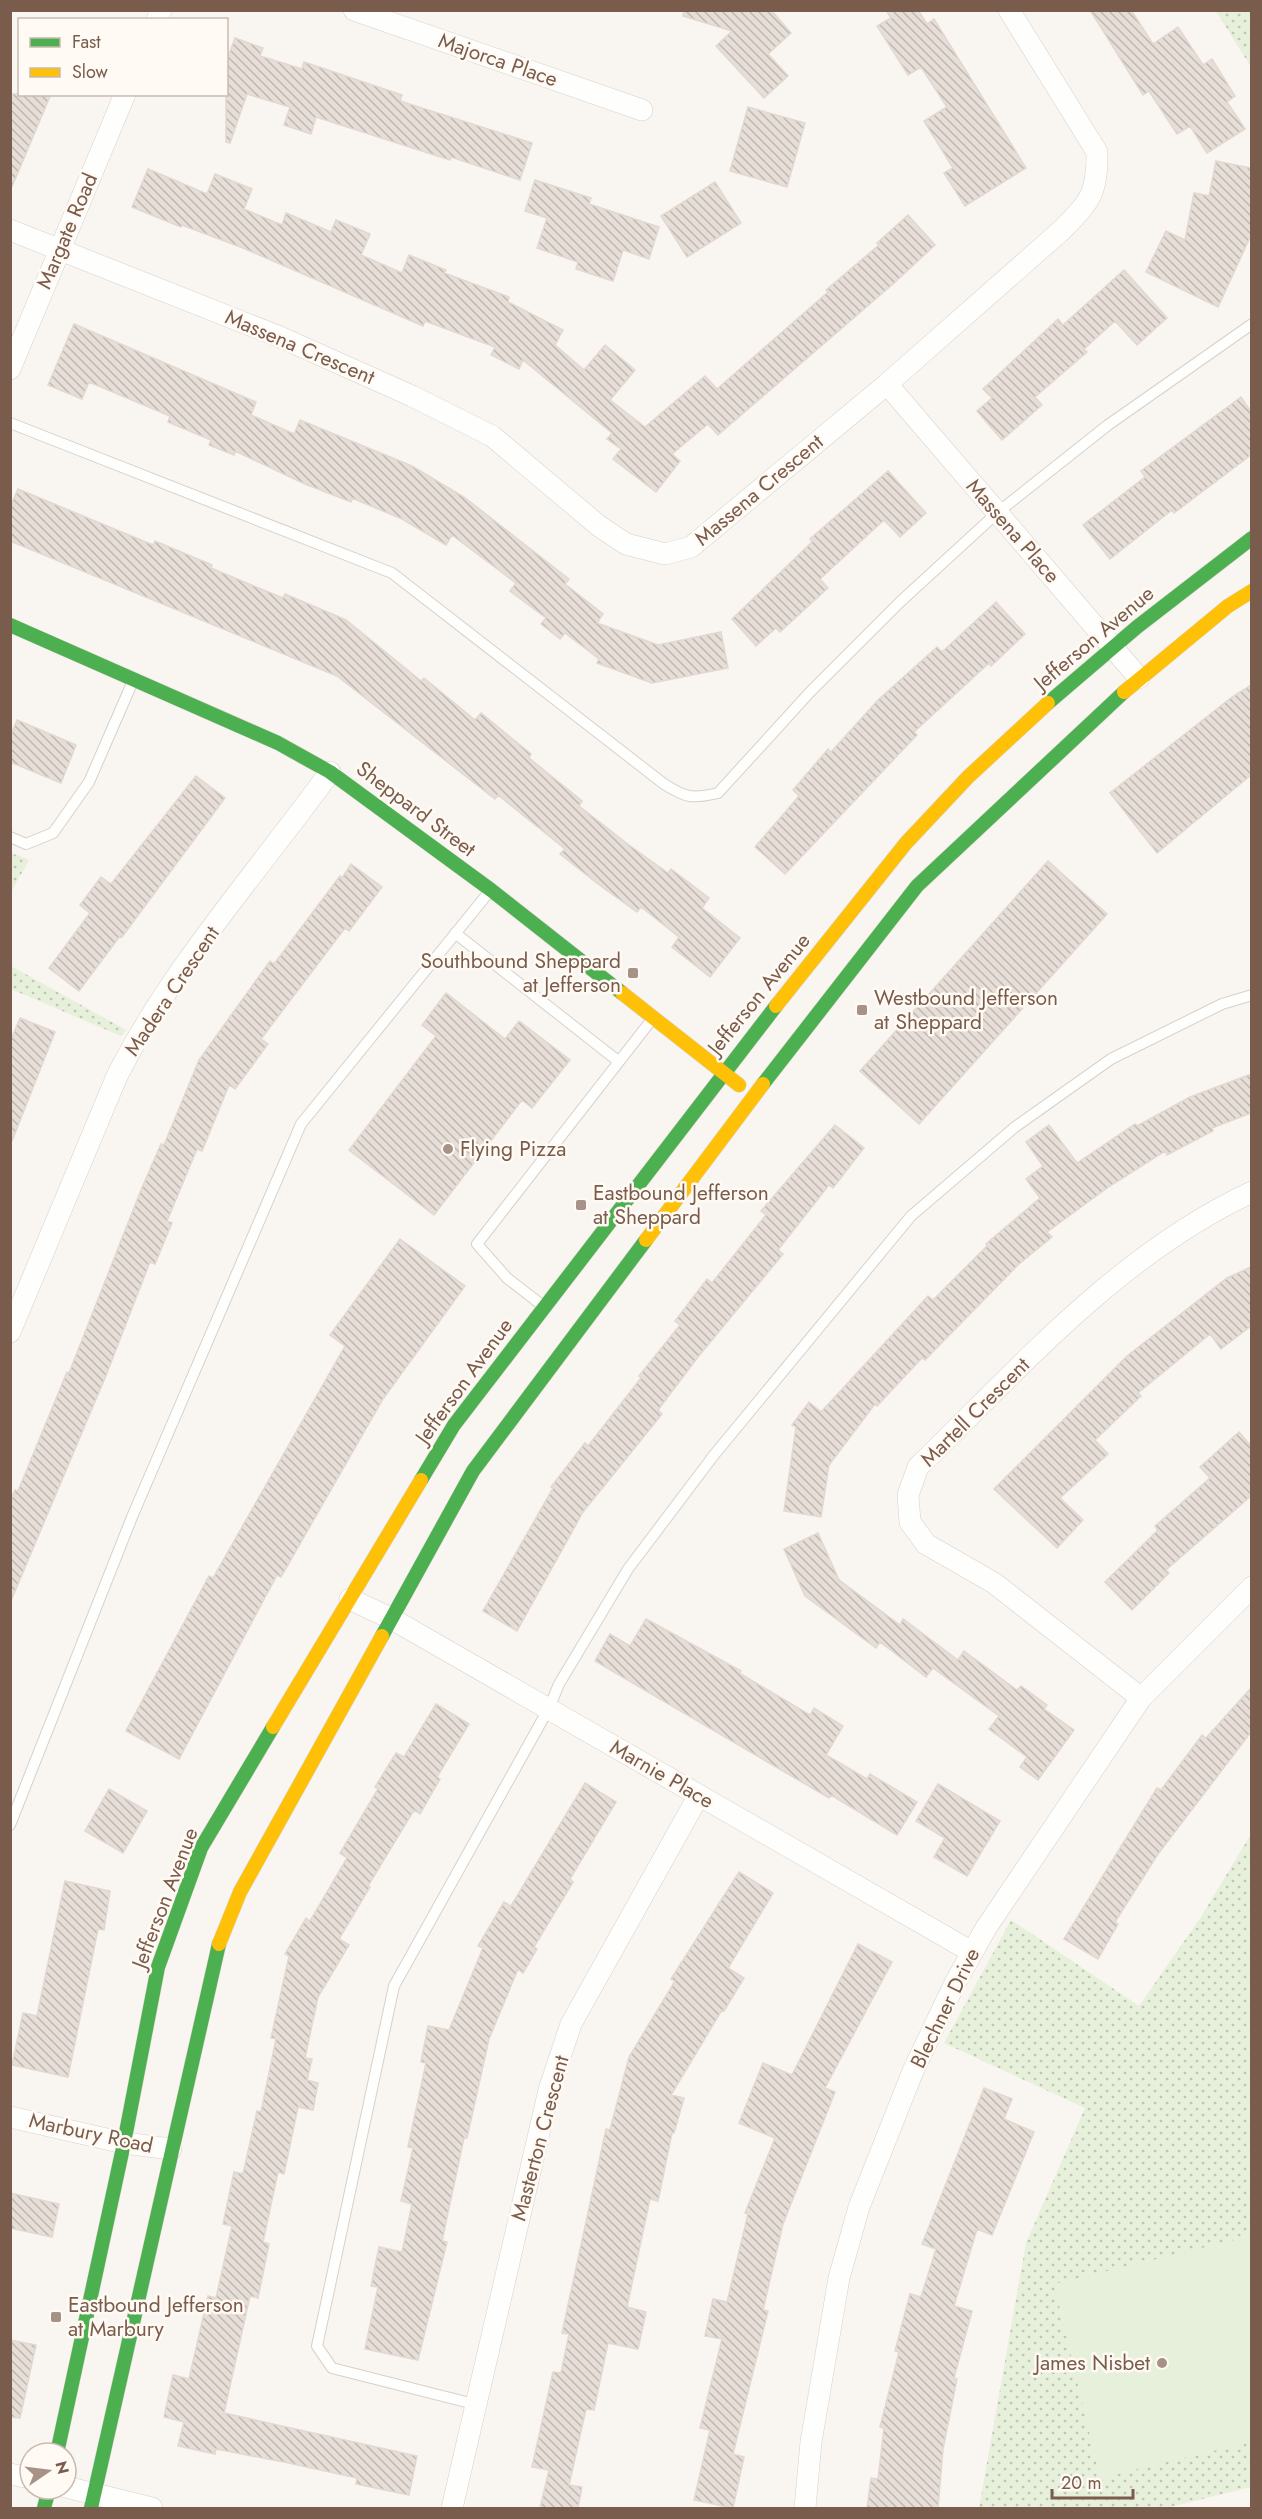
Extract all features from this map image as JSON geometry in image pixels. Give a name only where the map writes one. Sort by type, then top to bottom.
[{"type":"street","name":"Majorca Place","points":[[354,10],[642,110]]},
{"type":"street","name":"Massena Crescent","points":[[10,230],[280,337],[432,406],[492,436],[599,526],[626,544],[665,554],[691,547],[887,384],[1063,229],[1090,202],[1097,176],[1097,152],[1009,10]]},
{"type":"street","name":"Margate Road","points":[[10,369],[58,249],[124,96]]},
{"type":"street","name":"Massena Place","points":[[887,384],[1139,678]]},
{"type":"street","name":"Jefferson Avenue","points":[[60,2441],[124,2143],[158,1967],[201,1848],[454,1425],[723,1072],[906,843],[968,777],[1113,648],[1251,539]]},
{"type":"street","points":[[92,2502],[218,1945],[240,1892],[472,1471],[753,1096],[917,886],[1139,678],[1228,606],[1251,591]]},
{"type":"street","name":"Sheppard Street","points":[[10,625],[278,743],[330,772],[491,890],[753,1096]]},
{"type":"street","name":"Madera Crescent","points":[[10,1332],[117,1076],[133,1044],[165,993],[330,772]]},
{"type":"street","name":"Martell Crescent","points":[[1141,1698],[994,1583],[926,1544],[910,1522],[908,1495],[918,1467],[1097,1293],[1134,1263],[1220,1207],[1251,1192]]},
{"type":"street","name":"Blechner Drive","points":[[805,2508],[811,2442],[837,2288],[859,2207],[913,2071],[972,1952],[1141,1698],[1251,1587]]},
{"type":"street","name":"Marnie Place","points":[[350,1599],[393,1618],[972,1952]]},
{"type":"street","name":"Masterton Crescent","points":[[452,2508],[474,2404],[549,2090],[571,2024],[699,1795]]},
{"type":"street","name":"Marbury Road","points":[[10,2116],[124,2143],[171,2150]]},
{"type":"street","points":[[78,2494],[92,2502],[152,2508]]},
{"type":"lane","points":[[10,423],[392,573],[655,777],[686,797],[718,793],[811,691],[900,602],[997,513],[1108,425],[1251,324]]},
{"type":"lane","points":[[10,837],[26,844],[53,833],[89,782],[134,679]]},
{"type":"lane","points":[[10,1825],[132,1516],[301,1124],[491,890]]},
{"type":"lane","points":[[455,933],[618,1060]]},
{"type":"lane","points":[[474,2404],[332,2368],[317,2346],[394,1986],[549,1708],[559,1684],[627,1569],[714,1455],[911,1216],[1015,1127],[1111,1059],[1222,1004],[1251,995]]},
{"type":"lane","points":[[544,1307],[507,1278],[477,1244],[618,1060],[653,1018]]},
{"type":"green space","points":[[1216,11],[1251,11],[1251,67]]},
{"type":"green space","points":[[11,853],[29,860],[11,892]]},
{"type":"green space","points":[[11,966],[126,1030],[121,1036],[11,989]]},
{"type":"green space","points":[[1251,1834],[1251,2487],[1166,2508],[979,2508],[1026,2243],[1085,2108],[944,2043],[1011,1920],[1139,2006],[1201,1917]]},
{"type":"green space","name":"James Nisbet","points":[[1251,2236],[1251,2442],[1100,2478],[1054,2284]]},
{"type":"building","points":[[684,10],[771,10],[791,33],[768,54],[788,76],[764,98],[716,46],[732,31],[683,16]]},
{"type":"building","points":[[886,10],[918,10],[927,24],[934,19],[1026,168],[965,206],[944,173],[953,168],[924,121],[947,107],[921,67],[908,75],[877,26],[891,18]]},
{"type":"building","points":[[1090,10],[1131,10],[1153,44],[1178,27],[1203,65],[1212,59],[1235,96],[1227,102],[1245,129],[1207,153],[1190,126],[1177,134],[1149,91],[1143,95]]},
{"type":"building","points":[[235,38],[263,48],[260,56],[302,69],[304,62],[402,95],[400,101],[532,143],[520,180],[316,117],[311,134],[284,125],[290,107],[247,94],[230,143],[226,142],[228,57]]},
{"type":"building","points":[[10,94],[50,96],[11,189]]},
{"type":"building","points":[[748,107],[805,123],[787,187],[730,171]]},
{"type":"building","points":[[1216,161],[1251,168],[1251,235],[1218,307],[1146,272],[1166,231],[1185,240],[1194,193],[1209,196]]},
{"type":"building","points":[[148,169],[207,194],[215,174],[252,189],[244,209],[282,225],[286,213],[331,232],[336,220],[370,234],[361,255],[402,273],[409,255],[446,270],[444,273],[509,297],[508,302],[563,330],[555,345],[584,370],[605,345],[635,370],[610,400],[645,427],[705,376],[717,389],[828,292],[826,290],[879,245],[877,243],[908,215],[935,245],[718,435],[708,424],[672,454],[680,461],[656,492],[613,459],[621,449],[607,439],[612,433],[523,360],[519,369],[491,355],[495,347],[425,321],[423,326],[243,248],[132,207]]},
{"type":"building","points":[[535,180],[591,198],[589,204],[659,227],[649,259],[623,250],[613,281],[576,269],[578,262],[537,248],[547,218],[525,211]]},
{"type":"building","points":[[715,182],[741,223],[687,257],[661,216]]},
{"type":"building","points":[[1124,270],[1167,318],[1137,345],[1115,321],[1084,349],[1087,352],[1035,397],[1042,405],[1002,440],[977,411],[992,398],[983,389],[1058,319],[1063,325]]},
{"type":"building","points":[[74,324],[256,402],[251,415],[294,434],[300,420],[412,466],[464,497],[569,579],[565,584],[603,614],[597,623],[658,645],[721,632],[728,668],[652,683],[597,663],[599,659],[565,633],[560,639],[541,624],[546,618],[510,591],[516,583],[452,535],[446,545],[402,519],[352,498],[351,502],[305,484],[235,451],[234,455],[209,445],[211,440],[168,422],[170,416],[89,382],[82,399],[48,385]]},
{"type":"building","points":[[1241,397],[1251,412],[1251,455],[1174,513],[1172,510],[1110,559],[1083,525],[1145,477],[1141,471]]},
{"type":"building","points":[[888,471],[926,513],[900,537],[884,520],[820,579],[828,588],[780,632],[776,628],[756,646],[732,619],[812,542],[810,539]]},
{"type":"building","points":[[18,489],[153,545],[155,541],[212,565],[211,568],[283,598],[285,594],[346,620],[421,681],[424,678],[475,720],[481,713],[531,754],[529,758],[582,801],[579,806],[668,873],[671,869],[709,898],[702,908],[740,938],[710,977],[672,947],[679,937],[641,907],[637,912],[598,884],[560,854],[565,849],[498,795],[495,799],[337,676],[10,541],[10,507]]},
{"type":"building","points":[[996,602],[1025,634],[991,666],[989,663],[914,732],[917,735],[785,874],[755,847],[799,796],[793,790],[828,749],[831,752],[878,700],[937,647],[942,652]]},
{"type":"building","points":[[1251,685],[1251,775],[1157,853],[1110,793],[1232,697]]},
{"type":"building","points":[[17,720],[76,745],[61,783],[10,762],[10,737]]},
{"type":"building","points":[[196,776],[225,798],[79,991],[49,968],[90,913],[80,905],[101,877],[111,884]]},
{"type":"building","points":[[1048,861],[1107,914],[919,1124],[860,1071]]},
{"type":"building","points":[[351,864],[382,887],[349,931],[345,928],[261,1039],[268,1044],[235,1089],[229,1085],[202,1151],[197,1149],[167,1221],[172,1223],[155,1264],[150,1262],[105,1378],[10,1603],[10,1502],[15,1490],[18,1491],[67,1372],[69,1373],[141,1190],[161,1144],[164,1145],[199,1060],[270,961],[274,964]]},
{"type":"building","points":[[446,993],[505,1039],[519,1021],[570,1060],[532,1108],[522,1100],[434,1215],[349,1150],[436,1036],[422,1025]]},
{"type":"building","points":[[20,1018],[55,1032],[12,1141],[10,1042]]},
{"type":"building","points":[[1251,1074],[1251,1113],[1212,1128],[1213,1131],[1167,1155],[1165,1151],[1110,1186],[1047,1232],[1052,1237],[1019,1264],[925,1360],[922,1358],[877,1406],[875,1404],[829,1465],[821,1517],[784,1511],[796,1427],[792,1425],[809,1402],[821,1412],[928,1296],[933,1300],[987,1246],[986,1244],[1040,1198],[1026,1179],[1043,1166],[1026,1142],[1049,1125],[1077,1163],[1135,1124],[1137,1126],[1190,1097]]},
{"type":"building","points":[[835,1125],[864,1148],[833,1188],[829,1185],[778,1250],[783,1254],[698,1357],[658,1410],[662,1414],[583,1512],[517,1631],[483,1611],[553,1488],[551,1487],[585,1443],[588,1446],[641,1378],[639,1376],[680,1325],[675,1321],[707,1279],[712,1283],[766,1215],[761,1211]]},
{"type":"building","points":[[400,1239],[465,1286],[383,1399],[281,1577],[277,1575],[179,1759],[126,1731],[209,1576],[213,1578],[345,1346],[330,1335]]},
{"type":"building","points":[[1251,1267],[1251,1326],[1221,1349],[1210,1334],[1138,1393],[1141,1396],[1095,1440],[1108,1454],[1060,1498],[1083,1520],[1057,1548],[994,1489],[1127,1356],[1227,1278]]},
{"type":"building","points":[[1239,1432],[1251,1446],[1251,1496],[1166,1570],[1169,1573],[1132,1610],[1105,1582],[1158,1530],[1155,1526],[1210,1478],[1200,1467]]},
{"type":"building","points":[[818,1533],[839,1580],[900,1625],[903,1619],[958,1660],[964,1651],[1017,1690],[1021,1686],[1047,1705],[1044,1709],[1074,1730],[1038,1780],[1020,1767],[1027,1757],[989,1729],[999,1716],[933,1668],[926,1677],[880,1642],[876,1648],[805,1596],[784,1549]]},
{"type":"building","points":[[646,1619],[741,1671],[739,1673],[810,1715],[814,1708],[843,1726],[826,1755],[867,1779],[870,1774],[917,1802],[897,1835],[831,1795],[829,1798],[595,1661],[610,1634],[630,1646]]},
{"type":"building","points":[[1251,1688],[1251,1732],[1158,1854],[1115,1922],[1118,1924],[1098,1959],[1064,1939],[1157,1788],[1161,1790],[1202,1735],[1206,1738]]},
{"type":"building","points":[[436,1704],[469,1724],[437,1777],[440,1779],[420,1814],[414,1810],[368,1886],[370,1887],[339,1939],[349,1945],[318,1997],[305,2058],[312,2059],[307,2080],[318,2083],[313,2110],[298,2107],[284,2174],[278,2172],[263,2242],[269,2244],[258,2298],[250,2296],[224,2413],[417,2456],[409,2495],[356,2484],[357,2478],[284,2462],[216,2449],[215,2454],[178,2446],[184,2422],[164,2417],[173,2375],[189,2379],[208,2296],[216,2298],[232,2226],[223,2224],[234,2172],[243,2174],[257,2111],[261,2112],[276,2039],[271,2038],[289,1956],[285,1954],[306,1918],[310,1921],[347,1858],[340,1853],[378,1789],[375,1787],[396,1753],[404,1757]]},
{"type":"building","points":[[585,1783],[616,1802],[570,1879],[573,1882],[534,1947],[537,1949],[523,1973],[518,1969],[489,2039],[467,2138],[464,2138],[442,2241],[447,2242],[418,2360],[365,2349],[378,2287],[371,2286],[379,2247],[402,2252],[412,2204],[401,2201],[413,2148],[408,2147],[426,2063],[421,2062],[428,2026],[449,2030],[483,1948],[478,1946],[504,1902],[511,1906]]},
{"type":"building","points":[[938,1784],[1000,1821],[967,1876],[934,1857],[945,1838],[916,1821]]},
{"type":"building","points":[[109,1789],[147,1811],[123,1853],[85,1831]]},
{"type":"building","points":[[739,1872],[773,1893],[728,1968],[744,1978],[671,2095],[684,2098],[674,2133],[672,2133],[658,2201],[650,2199],[627,2307],[646,2312],[638,2349],[608,2343],[594,2410],[586,2409],[569,2485],[582,2487],[578,2508],[540,2508],[549,2470],[532,2467],[553,2372],[561,2373],[569,2334],[562,2333],[606,2129],[610,2130],[629,2057],[675,1981],[671,1979]]},
{"type":"building","points":[[65,1881],[110,1891],[104,1930],[98,1929],[68,2077],[12,2065],[23,2013],[37,2016]]},
{"type":"building","points":[[858,1944],[892,1962],[825,2088],[835,2092],[783,2224],[763,2310],[768,2311],[733,2454],[744,2457],[733,2508],[694,2500],[710,2430],[700,2428],[722,2339],[705,2336],[713,2299],[727,2302],[748,2214],[745,2213],[775,2138],[739,2123],[763,2063],[792,2075]]},
{"type":"building","points":[[984,2088],[1012,2099],[1004,2119],[1034,2132],[992,2235],[977,2229],[954,2306],[972,2311],[954,2378],[957,2379],[943,2449],[938,2508],[867,2508],[871,2478],[878,2479],[884,2428],[880,2427],[899,2352],[895,2351],[910,2294],[921,2297],[936,2249],[922,2244]]},
{"type":"building","points":[[10,2193],[59,2204],[52,2237],[10,2228]]},
{"type":"building","points":[[10,2340],[36,2345],[20,2418],[10,2417]]},
{"type":"traffic: fast","points":[[1048,703],[1137,627],[1252,538]]},
{"type":"traffic: fast","points":[[10,625],[278,743],[330,772],[491,890],[622,993]]},
{"type":"traffic: fast","points":[[763,1084],[917,886],[1124,692]]},
{"type":"traffic: fast","points":[[421,1480],[454,1425],[776,1006]]},
{"type":"traffic: fast","points":[[382,1636],[473,1471],[646,1240]]},
{"type":"traffic: fast","points":[[60,2441],[124,2143],[158,1967],[201,1848],[273,1727]]},
{"type":"traffic: fast","points":[[91,2508],[219,1944]]},
{"type":"traffic: fast","points":[[44,2508],[46,2501]]},
{"type":"traffic: slow","points":[[1124,692],[1228,606],[1252,591]]},
{"type":"traffic: slow","points":[[776,1006],[906,843],[968,777],[1048,703]]},
{"type":"traffic: slow","points":[[622,993],[739,1085]]},
{"type":"traffic: slow","points":[[646,1240],[763,1084]]},
{"type":"traffic: slow","points":[[273,1727],[421,1480]]},
{"type":"traffic: slow","points":[[219,1944],[240,1892],[382,1636]]},
{"type":"place","name":"Southbound Sheppard at Jefferson","points":[[633,973]]},
{"type":"place","name":"Westbound Jefferson at Sheppard","points":[[862,1010]]},
{"type":"place","name":"Flying Pizza","points":[[448,1149]]},
{"type":"place","name":"Eastbound Jefferson at Sheppard","points":[[581,1205]]},
{"type":"place","name":"Eastbound Jefferson at Marbury","points":[[56,2317]]},
{"type":"place","name":"James Nisbet","points":[[1162,2363]]}]
